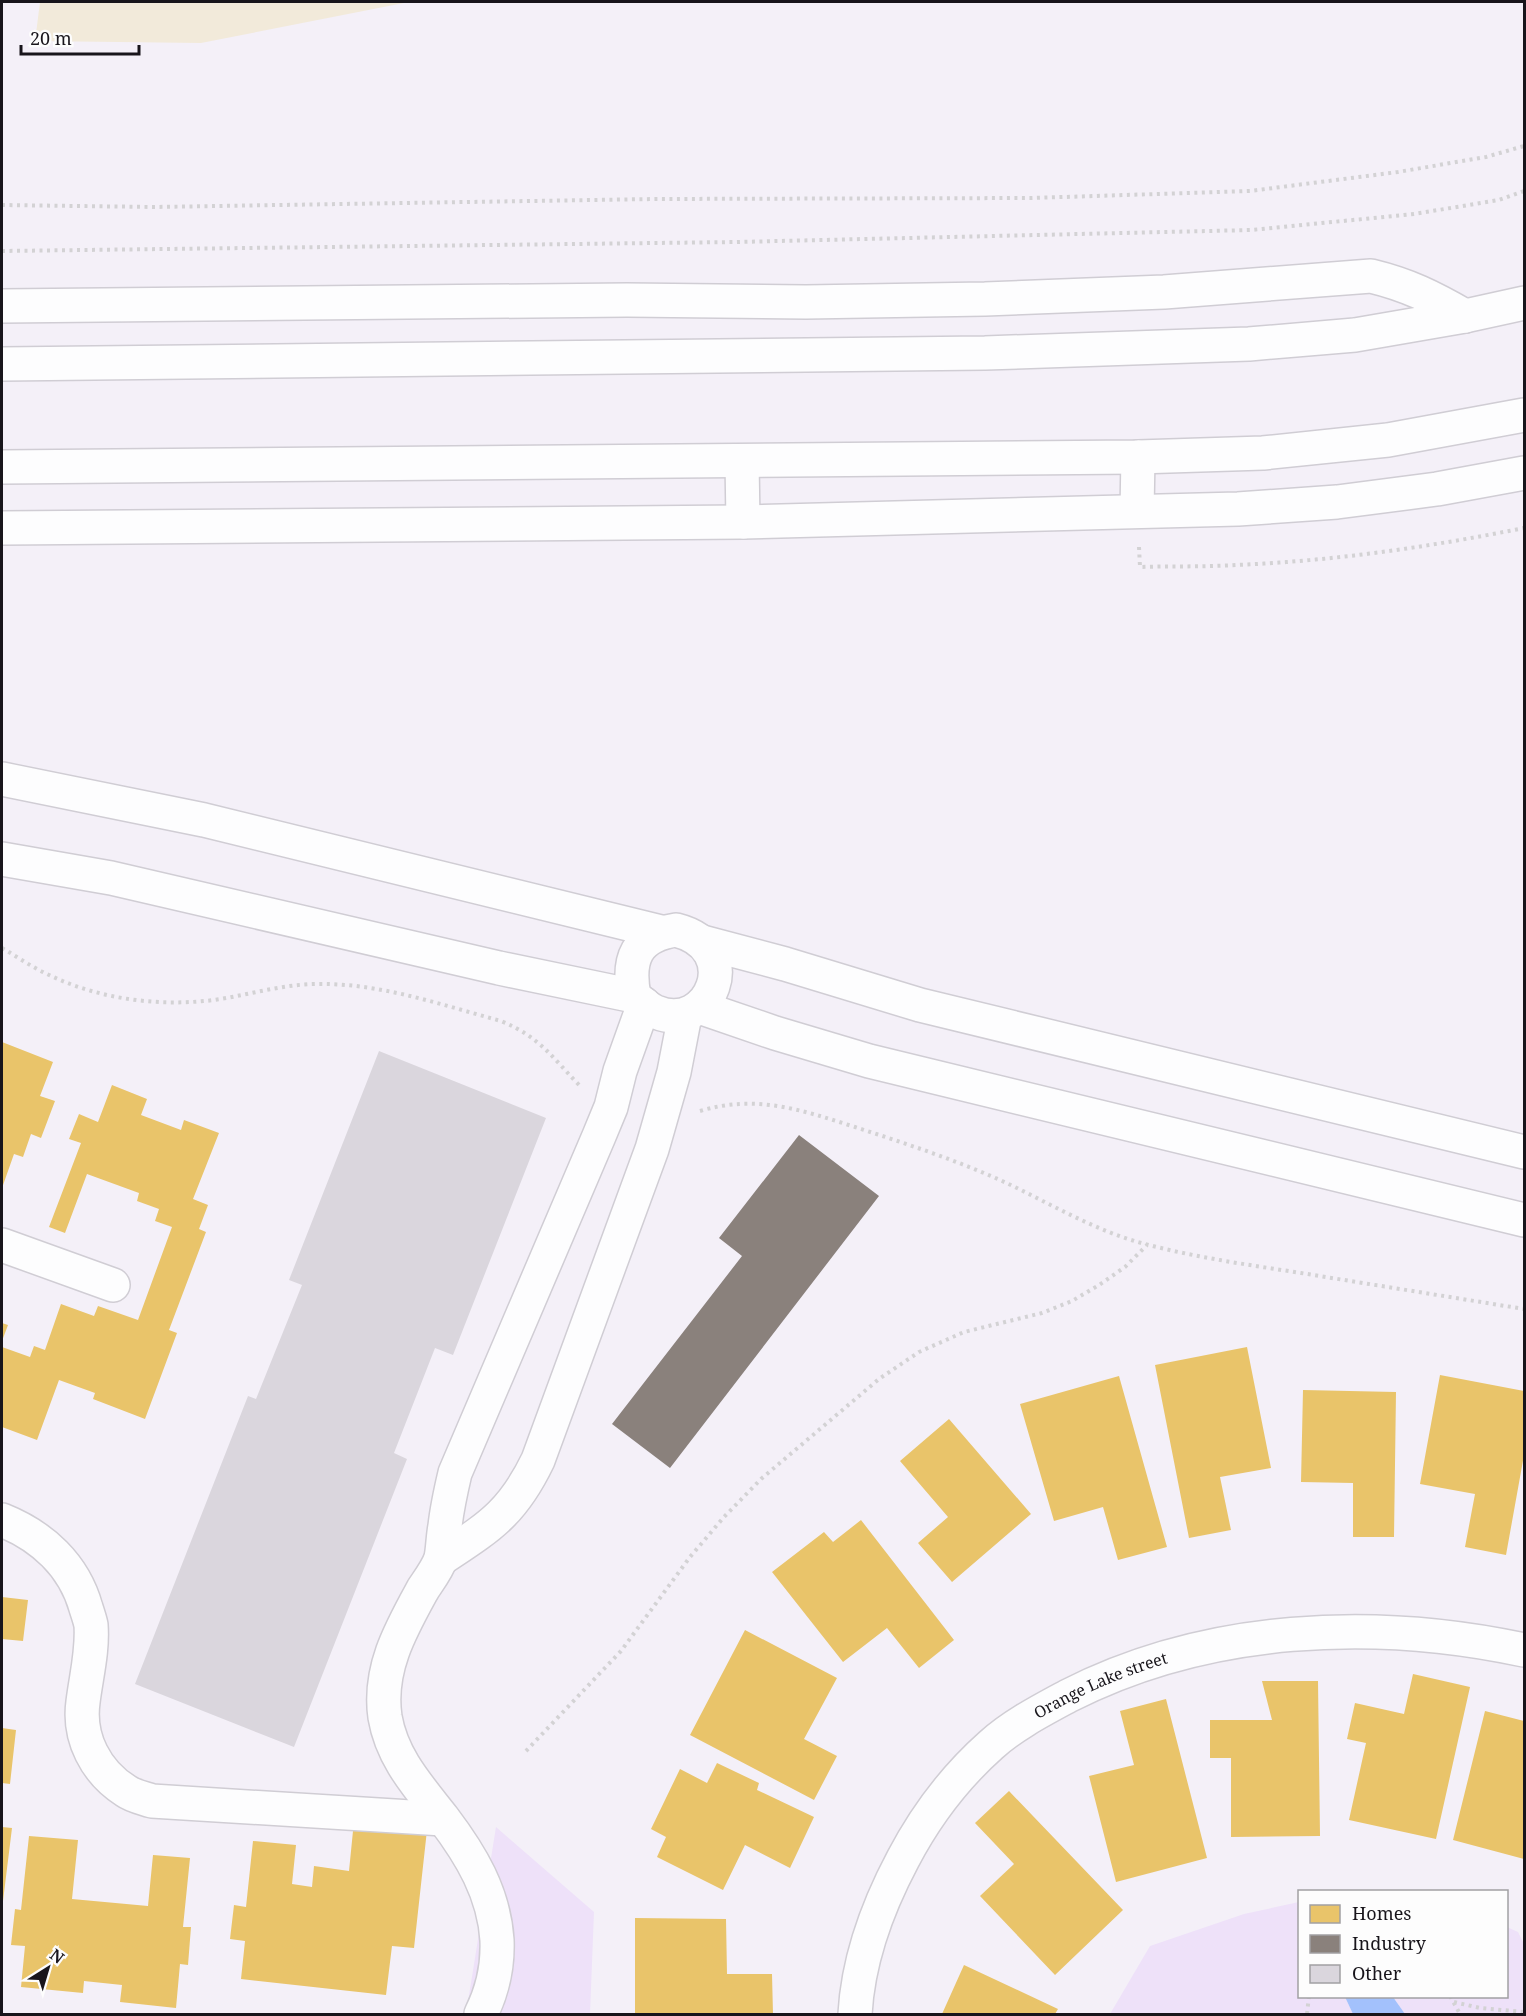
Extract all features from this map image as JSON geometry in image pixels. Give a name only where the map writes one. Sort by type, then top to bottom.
[{"type":"street","points":[[2,306],[985,299],[1164,292],[1371,276],[1399,282],[1425,293],[1465,316]]},
{"type":"street","points":[[2,364],[938,353],[1201,346],[1355,335],[1524,303]]},
{"type":"street","points":[[2,466],[1138,457],[1263,453],[1388,440],[1524,415]]},
{"type":"street","points":[[1137,511],[1138,457]]},
{"type":"street","points":[[742,461],[743,522]]},
{"type":"street","points":[[2,528],[743,522],[1238,509],[1337,502],[1437,489],[1524,473]]},
{"type":"street","points":[[2,779],[204,820],[661,932]]},
{"type":"street","points":[[2,859],[111,878],[639,1000],[657,1012],[671,1016],[692,1011],[709,997],[715,983],[716,969],[711,954],[702,942]]},
{"type":"street","points":[[481,2014],[493,1981],[498,1953],[496,1926],[490,1899],[480,1873],[466,1850],[409,1776],[393,1748],[385,1716],[384,1684],[391,1652],[441,1559],[449,1498],[455,1473],[611,1107],[639,1000],[631,978],[632,963],[637,950],[648,939],[661,932],[676,930],[690,934],[702,942],[785,964],[920,1005],[1524,1152]]},
{"type":"street","points":[[441,1559],[491,1525],[511,1506],[538,1460],[652,1149],[692,1011]]},
{"type":"street","points":[[692,1011],[869,1061],[1524,1220]]},
{"type":"street","points":[[2,1245],[113,1285]]},
{"type":"street","points":[[2,1520],[22,1528],[47,1545],[68,1568],[82,1594],[91,1624],[90,1653],[82,1705],[83,1731],[91,1755],[107,1776],[127,1792],[152,1801],[443,1819]]},
{"type":"street","name":"Orange Lake street","points":[[855,2014],[868,1945],[888,1888],[915,1836],[950,1787],[992,1744],[1042,1709],[1098,1681],[1159,1660],[1222,1644],[1285,1635],[1350,1631],[1414,1632],[1479,1640],[1524,1650]]},
{"type":"path","points":[[2,205],[154,207],[655,199],[1032,198],[1250,191],[1398,172],[1486,157],[1524,146]]},
{"type":"path","points":[[2,251],[736,242],[1251,230],[1414,214],[1499,200],[1524,191]]},
{"type":"path","points":[[1137,511],[1140,567],[1236,565],[1332,558],[1427,546],[1524,528]]},
{"type":"path","points":[[2,948],[45,973],[78,986],[111,996],[146,1002],[181,1003],[216,1000],[283,986],[318,984],[352,985],[397,993],[501,1021],[518,1028],[548,1050],[582,1089],[611,1107]]},
{"type":"path","points":[[661,1116],[681,1116],[711,1108],[744,1104],[810,1111],[957,1162],[1019,1189],[1104,1231],[1147,1245],[1215,1259],[1524,1309]]},
{"type":"path","points":[[526,1751],[621,1651],[690,1557],[723,1517],[761,1479],[879,1379],[919,1352],[963,1332],[1042,1313],[1072,1301],[1125,1267],[1147,1245]]},
{"type":"path","points":[[1307,2014],[1309,1998]]},
{"type":"path","points":[[1451,1998],[1460,2014]]},
{"type":"path","points":[[1454,2002],[1479,2008],[1524,2012]]},
{"type":"shaded area","points":[[496,1827],[594,1912],[590,2014],[466,2014]]},
{"type":"shaded area","points":[[1298,1902],[1298,1998],[1345,1998],[1353,2014],[1110,2014],[1150,1946],[1244,1914]]},
{"type":"shaded area","points":[[1508,1927],[1518,1932],[1524,1944],[1524,2014],[1405,2014],[1394,1998],[1508,1998]]},
{"type":"sand","points":[[40,2],[409,2],[201,43],[35,41]]},
{"type":"water","points":[[1345,1998],[1394,1998],[1405,2014],[1353,2014]]},
{"type":"building: Homes","points":[[2,1042],[53,1062],[40,1096],[55,1101],[41,1138],[31,1134],[23,1157],[14,1154],[2,1188]]},
{"type":"building: Homes","points":[[112,1085],[147,1099],[141,1115],[181,1130],[184,1120],[219,1133],[193,1199],[208,1205],[199,1229],[206,1232],[169,1330],[177,1333],[145,1419],[93,1399],[95,1393],[59,1380],[37,1440],[2,1427],[2,1347],[30,1357],[34,1346],[45,1350],[61,1304],[94,1316],[98,1306],[138,1320],[172,1227],[155,1221],[159,1209],[137,1201],[139,1193],[87,1174],[65,1233],[49,1227],[81,1143],[69,1139],[79,1114],[98,1122]]},
{"type":"building: Homes","points":[[2,1323],[8,1325],[2,1341]]},
{"type":"building: Homes","points":[[1247,1347],[1271,1468],[1220,1477],[1231,1530],[1189,1538],[1155,1365]]},
{"type":"building: Homes","points":[[1440,1375],[1524,1391],[1524,1455],[1506,1555],[1465,1547],[1475,1494],[1420,1484]]},
{"type":"building: Homes","points":[[1119,1376],[1167,1547],[1118,1560],[1103,1507],[1054,1521],[1020,1404]]},
{"type":"building: Homes","points":[[1303,1390],[1396,1392],[1394,1537],[1353,1537],[1353,1483],[1301,1482]]},
{"type":"building: Homes","points":[[949,1419],[1031,1514],[952,1582],[918,1543],[948,1517],[900,1461]]},
{"type":"building: Homes","points":[[861,1520],[954,1640],[919,1668],[887,1628],[843,1662],[772,1572],[824,1532],[833,1542]]},
{"type":"building: Homes","points":[[2,1597],[28,1600],[23,1641],[2,1639]]},
{"type":"building: Homes","points":[[745,1630],[837,1678],[804,1739],[837,1756],[814,1800],[690,1735]]},
{"type":"building: Homes","points":[[1413,1674],[1470,1687],[1436,1839],[1349,1820],[1366,1743],[1347,1739],[1355,1703],[1404,1714]]},
{"type":"building: Homes","points":[[1262,1681],[1318,1681],[1320,1836],[1231,1837],[1231,1758],[1210,1758],[1210,1720],[1272,1720]]},
{"type":"building: Homes","points":[[1166,1699],[1207,1858],[1116,1882],[1089,1776],[1134,1765],[1120,1711]]},
{"type":"building: Homes","points":[[1485,1711],[1524,1721],[1524,1859],[1453,1840]]},
{"type":"building: Homes","points":[[2,1728],[16,1730],[10,1784],[2,1783]]},
{"type":"building: Homes","points":[[717,1763],[759,1783],[757,1790],[814,1817],[790,1868],[745,1845],[723,1890],[657,1857],[666,1837],[651,1829],[680,1769],[707,1783]]},
{"type":"building: Homes","points":[[1009,1791],[1123,1910],[1055,1975],[980,1896],[1014,1864],[975,1823]]},
{"type":"building: Homes","points":[[354,1821],[427,1830],[414,1948],[392,1946],[386,1995],[241,1979],[245,1941],[230,1939],[234,1905],[246,1907],[253,1841],[296,1845],[292,1884],[312,1887],[314,1866],[349,1871]]},
{"type":"building: Homes","points":[[2,1827],[12,1828],[3,1901],[2,1901]]},
{"type":"building: Homes","points":[[29,1836],[78,1840],[72,1899],[148,1906],[153,1855],[190,1858],[183,1927],[191,1927],[188,1965],[180,1964],[176,2008],[120,2002],[122,1985],[84,1981],[83,1993],[21,1987],[25,1946],[11,1945],[15,1909],[21,1910]]},
{"type":"building: Homes","points":[[635,1918],[726,1919],[727,1974],[772,1974],[773,2014],[635,2014]]},
{"type":"building: Homes","points":[[964,1965],[1058,2009],[1055,2014],[942,2014]]},
{"type":"building: Industry","points":[[799,1135],[879,1196],[670,1468],[612,1424],[742,1256],[719,1238]]},
{"type":"building: Other","points":[[379,1051],[546,1118],[453,1355],[435,1348],[394,1453],[407,1459],[294,1747],[135,1684],[248,1396],[256,1399],[302,1285],[289,1280]]}]
